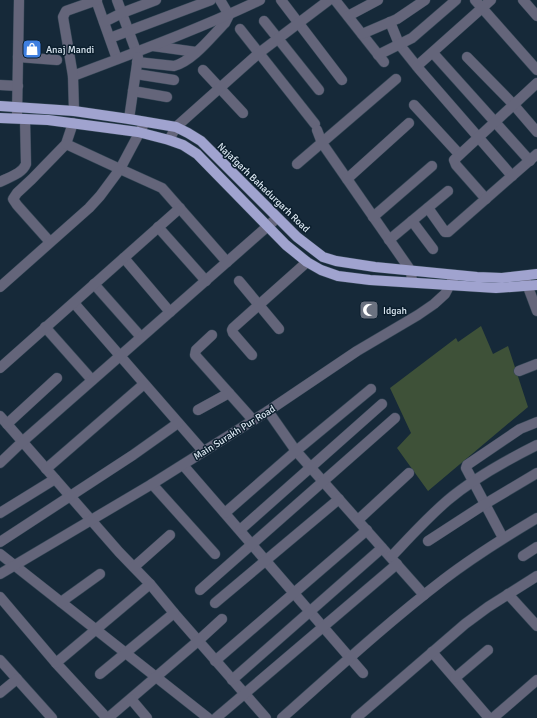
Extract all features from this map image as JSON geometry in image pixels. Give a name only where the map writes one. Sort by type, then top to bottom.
[{"type":"main road","name":"Najafgarh Bahadurgarh Road","points":[[0,106],[74,111],[129,118],[176,127],[201,141],[297,237],[323,256],[336,261],[367,266],[455,275],[502,278],[537,274]]},
{"type":"main road","points":[[0,118],[48,120],[138,132],[183,145],[197,154],[286,245],[307,262],[321,270],[338,276],[370,280],[496,288],[532,286]]},
{"type":"street","points":[[0,182],[22,171],[26,164],[21,119],[17,106],[19,0]]},
{"type":"street","points":[[74,111],[72,76],[63,17],[71,4],[95,0],[117,59]]},
{"type":"street","points":[[117,0],[138,51],[129,118]]},
{"type":"street","points":[[104,22],[122,13],[156,0]]},
{"type":"street","points":[[110,38],[210,0]]},
{"type":"street","points":[[220,0],[229,15]]},
{"type":"street","points":[[72,76],[153,46],[229,15],[260,0]]},
{"type":"street","points":[[281,0],[342,80]]},
{"type":"street","points":[[169,140],[176,127],[260,53],[329,0]]},
{"type":"street","points":[[335,0],[381,59],[399,44],[412,38],[456,0]]},
{"type":"street","points":[[348,16],[378,0]]},
{"type":"street","points":[[362,34],[397,19],[425,0]]},
{"type":"street","points":[[475,0],[537,70]]},
{"type":"street","points":[[417,66],[491,0]]},
{"type":"street","points":[[523,0],[537,16]]},
{"type":"street","points":[[137,62],[174,66],[180,65],[196,52],[225,23],[229,15]]},
{"type":"street","points":[[264,21],[319,90]]},
{"type":"street","points":[[390,22],[399,44],[512,176]]},
{"type":"street","points":[[240,29],[316,127],[322,143],[411,271],[412,282]]},
{"type":"street","points":[[153,46],[196,52]]},
{"type":"street","points":[[428,208],[447,233],[533,157],[494,122],[433,52]]},
{"type":"street","points":[[18,57],[57,60]]},
{"type":"street","points":[[467,57],[513,104],[537,132]]},
{"type":"street","points":[[203,70],[243,113]]},
{"type":"street","points":[[136,74],[174,80]]},
{"type":"street","points":[[296,164],[396,79]]},
{"type":"street","points":[[486,199],[454,162],[454,160],[537,83]]},
{"type":"street","points":[[0,85],[18,86]]},
{"type":"street","points":[[133,91],[168,97]]},
{"type":"street","points":[[414,105],[459,154]]},
{"type":"street","points":[[0,287],[89,208],[100,196],[120,169],[138,132],[145,122]]},
{"type":"street","points":[[50,242],[13,199],[17,193],[66,144],[74,123]]},
{"type":"street","points":[[347,179],[409,123]]},
{"type":"street","points":[[66,144],[162,188],[227,262]]},
{"type":"street","points":[[372,217],[432,166]]},
{"type":"street","points":[[388,240],[448,191]]},
{"type":"street","points":[[0,366],[180,208]]},
{"type":"street","points":[[0,463],[92,380],[277,218]]},
{"type":"street","points":[[412,221],[433,249]]},
{"type":"street","points":[[158,227],[206,281]]},
{"type":"street","points":[[124,258],[170,312]]},
{"type":"street","points":[[252,355],[232,330],[233,328],[307,262]]},
{"type":"street","name":"Main Surakh Pur Road","points":[[0,574],[183,465],[268,411],[357,351],[418,316],[445,294],[455,275]]},
{"type":"street","points":[[524,276],[532,286],[537,311]]},
{"type":"street","points":[[239,281],[279,329]]},
{"type":"street","points":[[94,284],[141,337]]},
{"type":"street","points":[[74,302],[203,451]]},
{"type":"street","points":[[45,327],[92,380]]},
{"type":"street","points":[[212,335],[196,350],[195,355],[253,420]]},
{"type":"street","points":[[520,371],[537,364]]},
{"type":"street","points":[[57,378],[3,420],[90,520],[150,584],[215,661],[266,718]]},
{"type":"street","points":[[46,469],[144,384]]},
{"type":"street","points":[[225,513],[296,451],[371,389]]},
{"type":"street","points":[[198,410],[229,393]]},
{"type":"street","points":[[240,530],[382,404]]},
{"type":"street","points":[[268,411],[296,451],[424,595]]},
{"type":"street","points":[[200,590],[394,418]]},
{"type":"street","points":[[503,538],[466,468],[467,465],[520,430],[537,422]]},
{"type":"street","points":[[0,542],[133,455],[178,423]]},
{"type":"street","points":[[216,718],[324,627],[394,561],[407,539],[447,501],[473,483],[537,445]]},
{"type":"street","points":[[183,465],[364,673]]},
{"type":"street","points":[[428,542],[485,504],[537,473]]},
{"type":"street","points":[[358,520],[409,474]]},
{"type":"street","points":[[0,513],[55,479]]},
{"type":"street","points":[[152,484],[215,554]]},
{"type":"street","points":[[216,603],[339,499]]},
{"type":"street","points":[[282,718],[350,658],[448,576],[503,538],[537,518]]},
{"type":"street","points":[[215,661],[367,530]]},
{"type":"street","points":[[134,567],[170,535]]},
{"type":"street","points":[[523,556],[537,547]]},
{"type":"street","points":[[232,680],[382,548]]},
{"type":"street","points":[[0,554],[208,718]]},
{"type":"street","points":[[61,602],[100,574]]},
{"type":"street","points":[[356,718],[470,621],[508,594],[537,576]]},
{"type":"street","points":[[56,663],[150,584]]},
{"type":"street","points":[[508,594],[537,626]]},
{"type":"street","points":[[0,597],[56,663],[107,718],[111,717],[222,618]]},
{"type":"street","points":[[100,674],[174,613]]},
{"type":"street","points":[[455,678],[488,650]]},
{"type":"street","points":[[432,652],[489,718]]},
{"type":"street","points":[[0,660],[52,718]]},
{"type":"street","points":[[0,693],[17,679]]},
{"type":"street","points":[[493,718],[537,680]]},
{"type":"street","points":[[130,699],[148,718]]},
{"type":"green space","points":[[481,326],[493,354],[508,346],[528,407],[428,491],[397,448],[411,433],[390,388],[456,338],[458,342]]},
{"type":"place","name":"Anaj Mandi","points":[[32,49]]},
{"type":"place","name":"Idgah","points":[[369,310]]}]
